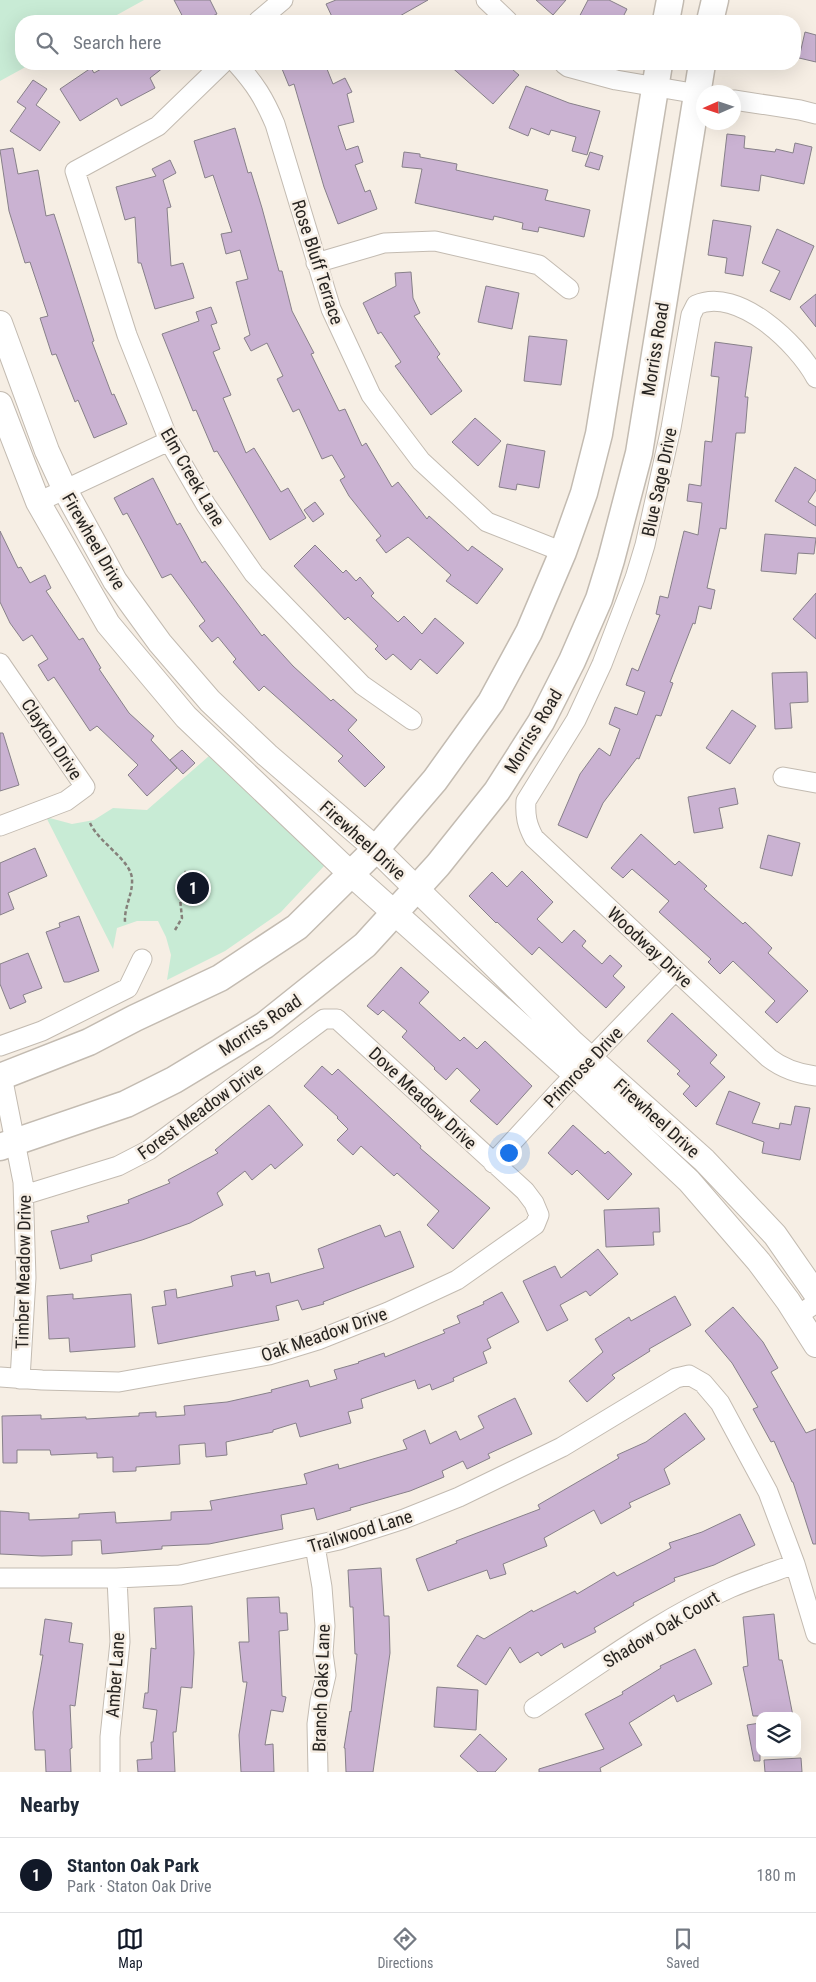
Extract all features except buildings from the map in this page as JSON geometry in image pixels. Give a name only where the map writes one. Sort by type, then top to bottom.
[{"type":"main road","points":[[667,15],[670,0]]},
{"type":"main road","points":[[711,15],[715,0]]},
{"type":"main road","name":"Morriss Road","points":[[701,85],[702,70]]},
{"type":"main road","points":[[1,1076],[89,1042],[220,978],[297,927],[376,849],[435,780],[491,702],[529,632],[563,552],[584,493],[599,434],[658,75]]},
{"type":"main road","name":"Morriss Road","points":[[8,1145],[126,1104],[174,1080],[265,1025],[364,945],[438,865],[497,791],[541,722],[572,661],[599,599],[611,560],[638,453],[696,118]]},
{"type":"street","points":[[265,15],[283,0]]},
{"type":"street","points":[[486,0],[502,15]]},
{"type":"street","name":"Elm Creek Lane","points":[[216,70],[158,126],[75,171],[127,335],[169,441],[206,505],[254,574],[362,685],[412,720]]},
{"type":"street","name":"Rose Bluff Terrace","points":[[242,70],[255,84],[275,124],[331,309],[371,395],[421,461],[487,522],[563,552]]},
{"type":"street","points":[[579,70],[616,80],[658,75],[696,93]]},
{"type":"street","points":[[741,101],[816,114]]},
{"type":"street","points":[[316,263],[384,243],[435,241],[539,265],[569,290]]},
{"type":"street","name":"Blue Sage Drive","points":[[534,788],[576,720],[602,664],[635,578],[645,545],[663,464],[691,315],[696,305],[707,302],[742,307],[777,330],[796,347],[816,378]]},
{"type":"street","name":"Firewheel Drive","points":[[0,323],[47,451],[65,490],[114,580],[173,658],[210,701],[267,755],[376,849],[416,888],[689,1181],[759,1262],[807,1309],[816,1345]]},
{"type":"street","name":"Firewheel Drive","points":[[0,404],[38,502],[108,624],[186,717],[351,874],[396,912],[408,926],[582,1067],[704,1160],[775,1236],[816,1294]]},
{"type":"street","points":[[38,502],[169,441]]},
{"type":"street","name":"Clayton Drive","points":[[0,663],[85,787],[66,801],[0,826]]},
{"type":"street","points":[[783,778],[816,784]]},
{"type":"street","name":"Woodway Drive","points":[[534,788],[526,801],[525,812],[526,824],[534,838],[674,972],[769,1058],[775,1063],[799,1073],[816,1076]]},
{"type":"street","points":[[0,1046],[42,1031],[128,988],[142,959]]},
{"type":"street","name":"Primrose Drive","points":[[493,1163],[674,972]]},
{"type":"street","name":"Dove Meadow Drive","points":[[337,1019],[525,1191],[539,1214],[536,1225]]},
{"type":"street","name":"Forest Meadow Drive","points":[[24,1195],[118,1166],[149,1150],[324,1020],[337,1019]]},
{"type":"street","name":"Timber Meadow Drive","points":[[1,1076],[8,1145],[24,1195],[26,1278],[20,1380]]},
{"type":"street","name":"Oak Meadow Drive","points":[[0,1377],[20,1380],[119,1382],[269,1355],[318,1340],[388,1312],[457,1280],[536,1225]]},
{"type":"street","name":"Trailwood Lane","points":[[0,1578],[117,1578],[180,1575],[339,1540],[404,1519],[459,1497],[562,1447],[676,1378],[689,1375],[703,1383],[720,1403],[768,1492],[795,1564]]},
{"type":"street","name":"Branch Oaks Lane","points":[[315,1546],[322,1587],[323,1652],[326,1675],[317,1724],[318,1772]]},
{"type":"street","points":[[795,1564],[816,1634]]},
{"type":"street","name":"Shadow Oak Court","points":[[534,1708],[630,1643],[706,1600],[731,1587],[795,1564]]},
{"type":"street","name":"Amber Lane","points":[[110,1772],[110,1737],[120,1642],[117,1578]]},
{"type":"path","points":[[90,823],[94,832],[129,868],[132,878],[124,915],[125,922]]},
{"type":"path","points":[[176,930],[182,918],[179,889],[186,871]]},
{"type":"green space","points":[[0,0],[144,0],[117,15],[15,15],[15,70],[20,70],[0,81]]},
{"type":"green space","points":[[209,756],[325,865],[281,912],[225,951],[167,980],[171,955],[166,937],[158,921],[137,921],[117,928],[113,949],[46,817],[72,824],[94,820],[113,808],[147,810]]},
{"type":"place","name":"Stanton Oak Park","points":[[193,888]]}]
